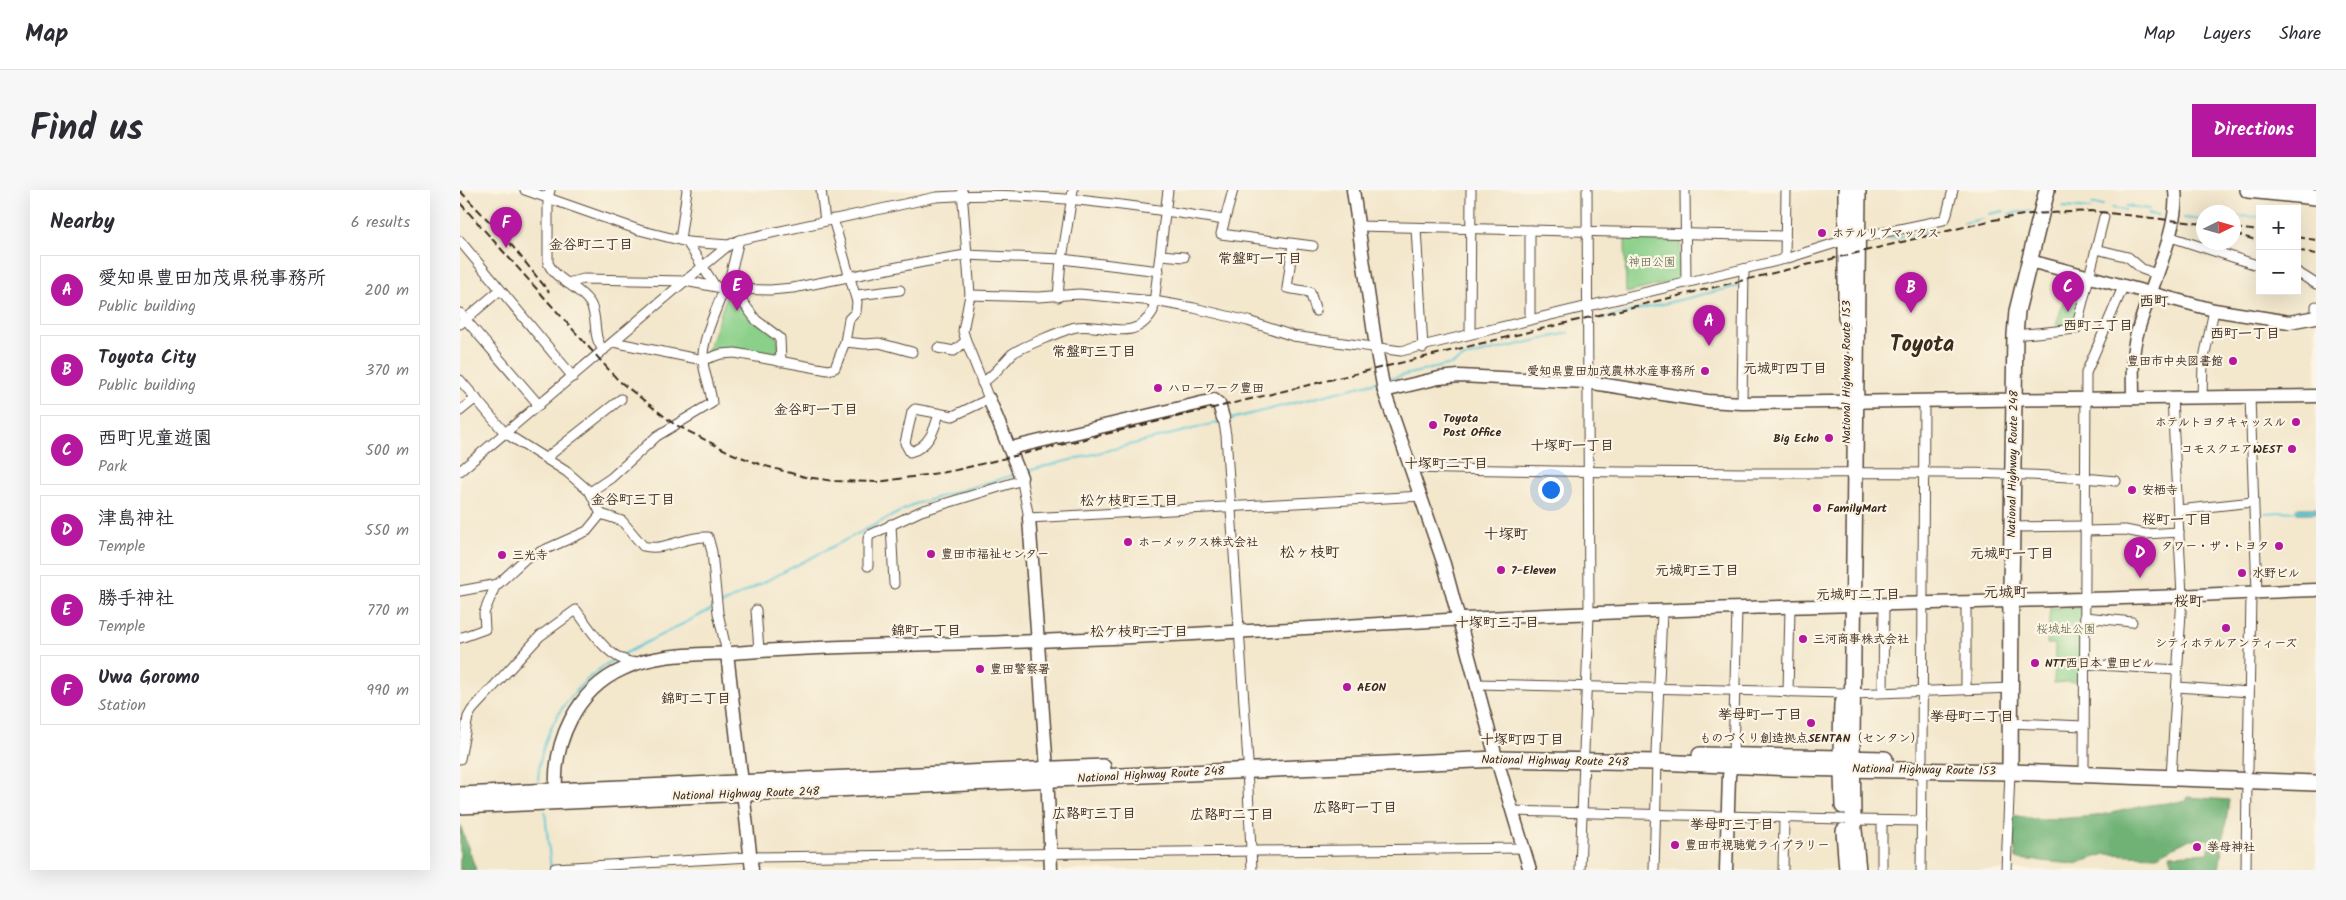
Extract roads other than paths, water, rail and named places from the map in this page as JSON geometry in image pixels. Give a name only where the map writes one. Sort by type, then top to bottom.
[{"type":"highway","name":"National Highway Route 153","points":[[1846,190],[1851,239],[1847,764],[1922,764],[2247,774],[2316,773]]},
{"type":"highway","name":"National Highway Route 153","points":[[1851,239],[1858,190]]},
{"type":"highway","name":"National Highway Route 248","points":[[2011,767],[2011,600],[2015,335],[2017,312],[2047,190]]},
{"type":"highway","points":[[2248,190],[2316,197]]},
{"type":"highway","name":"National Highway Route 248","points":[[460,806],[744,788],[1496,754],[1847,764]]},
{"type":"highway","points":[[1847,764],[1847,870]]},
{"type":"highway","name":"National Highway Route 153","points":[[2011,767],[2084,766],[2171,772]]},
{"type":"highway","name":"National Highway Route 153","points":[[2247,774],[2316,783]]},
{"type":"highway","name":"National Highway Route 248","points":[[460,795],[556,791],[744,788]]},
{"type":"highway","points":[[1848,819],[1858,870]]},
{"type":"street","points":[[525,190],[549,195],[638,230],[683,241],[729,245]]},
{"type":"street","points":[[687,190],[683,241],[703,267],[756,320],[780,338],[781,362]]},
{"type":"street","points":[[613,342],[703,360],[727,353],[830,370],[837,366],[845,342],[849,319],[857,309],[857,295],[829,220],[821,190]]},
{"type":"street","points":[[982,383],[996,374],[1015,352],[1076,327],[1127,330],[1140,326],[1153,311],[1168,190]]},
{"type":"street","points":[[1233,190],[1221,234],[1313,246]]},
{"type":"street","points":[[1352,190],[1384,391],[1422,496],[1530,870]]},
{"type":"street","points":[[1470,334],[1471,190]]},
{"type":"street","points":[[1580,870],[1588,615],[1587,190]]},
{"type":"street","points":[[1685,190],[1686,283]]},
{"type":"street","points":[[1785,259],[1786,190]]},
{"type":"street","points":[[970,295],[1058,297],[1079,294],[1154,301],[1239,319],[1293,336],[1401,351],[1423,348],[1530,319],[1785,259],[1851,239],[1943,220],[1946,217],[1953,190]]},
{"type":"street","points":[[2133,398],[2133,356],[2137,333],[2174,215],[2175,190]]},
{"type":"street","points":[[962,192],[970,295],[963,324],[966,342],[1016,460],[1022,478],[1029,518],[1048,775],[1052,854],[1051,870]]},
{"type":"street","points":[[460,470],[685,281],[729,245],[738,240],[962,192],[1072,194],[1224,220]]},
{"type":"street","points":[[1058,297],[1072,194]]},
{"type":"street","points":[[549,195],[548,263],[551,269],[580,291],[591,304],[599,345],[604,350]]},
{"type":"street","points":[[2015,335],[2076,329],[2104,217]]},
{"type":"street","points":[[1357,226],[1785,236]]},
{"type":"street","points":[[1416,228],[1423,348]]},
{"type":"street","points":[[1530,230],[1530,319]]},
{"type":"street","points":[[2168,236],[2256,265]]},
{"type":"street","points":[[590,492],[611,478],[657,436],[712,403],[712,391],[703,360],[706,340],[725,288],[738,240]]},
{"type":"street","points":[[460,241],[573,377]]},
{"type":"street","points":[[1293,244],[1287,288],[1310,292],[1316,311]]},
{"type":"street","points":[[2096,249],[2128,257],[2142,269],[2156,274]]},
{"type":"street","points":[[567,283],[584,279],[685,281],[725,288],[793,288],[966,255],[1062,259],[1159,272]]},
{"type":"street","points":[[1161,255],[1184,257]]},
{"type":"street","points":[[2030,261],[2214,310],[2289,322],[2316,317]]},
{"type":"street","points":[[1742,403],[1744,269]]},
{"type":"street","points":[[2301,275],[2316,284]]},
{"type":"street","points":[[2084,766],[2083,664],[2086,617],[2084,600],[2086,373],[2123,287]]},
{"type":"street","points":[[500,290],[462,319],[539,405]]},
{"type":"street","points":[[857,295],[900,290]]},
{"type":"street","points":[[2316,306],[2316,312]]},
{"type":"street","points":[[2202,397],[2203,363],[2214,310]]},
{"type":"street","points":[[845,342],[878,343],[912,352]]},
{"type":"street","points":[[938,348],[954,351],[966,342]]},
{"type":"street","points":[[1384,391],[1454,376],[1587,382],[1707,401],[1742,403],[2316,396]]},
{"type":"street","points":[[460,380],[505,434],[567,472],[590,492],[601,514],[622,521],[643,546],[650,548],[708,537],[712,550],[718,613],[727,653],[744,788],[751,864]]},
{"type":"street","points":[[2171,772],[2182,596],[2172,397]]},
{"type":"street","points":[[2246,870],[2249,692],[2254,592],[2250,397]]},
{"type":"street","points":[[460,411],[476,398]]},
{"type":"street","points":[[546,458],[622,398]]},
{"type":"street","points":[[938,413],[934,432],[923,445],[910,452],[905,443],[912,412],[915,409],[938,413],[954,416],[989,399]]},
{"type":"street","points":[[1011,448],[1214,400],[1219,404],[1224,421],[1231,507],[1252,870]]},
{"type":"street","points":[[1921,870],[1924,402]]},
{"type":"street","points":[[1412,468],[1587,471],[1924,472],[2013,474],[2116,481]]},
{"type":"street","points":[[868,566],[868,539],[870,535],[921,511],[1022,478]]},
{"type":"street","points":[[1029,518],[1422,496]]},
{"type":"street","points":[[2178,510],[2253,502]]},
{"type":"street","points":[[460,638],[485,629],[484,613],[496,584],[526,558],[587,531],[601,514]]},
{"type":"street","points":[[891,524],[894,584]]},
{"type":"street","points":[[2013,527],[2125,530],[2145,534],[2179,532]]},
{"type":"street","points":[[460,591],[496,584]]},
{"type":"street","points":[[556,791],[559,750],[566,730],[580,704],[598,684],[611,675],[638,663],[669,656],[759,650],[1038,641],[1459,620],[1790,608],[1849,604],[2084,600],[2316,590]]},
{"type":"street","points":[[1966,603],[1966,689]]},
{"type":"street","points":[[1883,692],[1884,604]]},
{"type":"street","points":[[1788,692],[1790,608]]},
{"type":"street","points":[[1726,870],[1737,609]]},
{"type":"street","points":[[460,759],[468,717],[472,710],[540,636],[576,610],[607,650],[618,658],[638,663]]},
{"type":"street","points":[[756,610],[759,650]]},
{"type":"street","points":[[1654,870],[1662,612]]},
{"type":"street","points":[[2086,617],[2132,622]]},
{"type":"street","points":[[2083,664],[2177,670]]},
{"type":"street","points":[[1477,684],[1848,694],[2012,688]]},
{"type":"street","points":[[2177,687],[2249,692]]},
{"type":"street","points":[[2011,723],[2084,726]]},
{"type":"street","points":[[2006,870],[2011,767]]},
{"type":"street","points":[[1512,811],[1922,821]]},
{"type":"street","points":[[1783,870],[1784,818]]},
{"type":"street","points":[[1882,821],[1882,870]]},
{"type":"street","points":[[555,868],[751,864],[1052,854],[1523,848]]},
{"type":"water","points":[[2296,508],[2316,508],[2316,513],[2297,513]]},
{"type":"waterway","points":[[2092,205],[2103,205]]},
{"type":"waterway","points":[[2126,206],[2149,209]]},
{"type":"waterway","points":[[2063,207],[2091,209]]},
{"type":"waterway","points":[[2112,208],[2125,210]]},
{"type":"waterway","points":[[2009,214],[2031,210]]},
{"type":"waterway","points":[[1989,214],[2004,211]]},
{"type":"waterway","points":[[2148,214],[2159,215]]},
{"type":"waterway","points":[[2241,216],[2256,217]]},
{"type":"waterway","points":[[2184,218],[2196,219]]},
{"type":"waterway","points":[[1963,223],[1982,219]]},
{"type":"waterway","points":[[1889,239],[1933,229]]},
{"type":"waterway","points":[[1600,319],[1738,286]]},
{"type":"waterway","points":[[1387,379],[1452,364],[1465,357],[1568,333]]},
{"type":"waterway","points":[[1227,420],[1377,382]]},
{"type":"waterway","points":[[1023,472],[1220,422]]},
{"type":"waterway","points":[[720,605],[915,504],[1014,475]]},
{"type":"waterway","points":[[2265,513],[2297,511]]},
{"type":"waterway","points":[[622,655],[714,608]]},
{"type":"waterway","points":[[538,782],[540,762],[545,744],[561,710],[586,681],[616,658]]},
{"type":"waterway","points":[[545,812],[551,870]]},
{"type":"railway","points":[[460,191],[509,242],[549,292]]},
{"type":"railway","points":[[460,203],[618,380],[674,424],[733,454],[762,465],[805,477],[835,481],[878,482],[952,471],[1993,220],[2030,214],[2091,211],[2196,223]]},
{"type":"railway","points":[[2241,229],[2256,231]]},
{"type":"railway","points":[[2241,236],[2256,240]]},
{"type":"railway","points":[[2301,238],[2316,240]]},
{"type":"railway","points":[[2301,251],[2316,254]]},
{"type":"place","name":"ホテルリブマックス","points":[[1822,233]]},
{"type":"place","name":"Uwa Goromo","points":[[506,248]]},
{"type":"place","name":"勝手神社","points":[[737,311]]},
{"type":"place","name":"西町児童遊園","points":[[2068,312]]},
{"type":"place","name":"Toyota City","points":[[1911,313]]},
{"type":"place","name":"愛知県豊田加茂県税事務所","points":[[1709,346]]},
{"type":"place","name":"豊田市中央図書館","points":[[2233,361]]},
{"type":"place","name":"愛知県豊田加茂農林水産事務所","points":[[1705,371]]},
{"type":"place","name":"ハローワーク豊田","points":[[1158,388]]},
{"type":"place","name":"ホテルトヨタキャッスル","points":[[2296,422]]},
{"type":"place","name":"Toyota Post Office","points":[[1433,425]]},
{"type":"place","name":"Big Echo","points":[[1829,438]]},
{"type":"place","name":"コモスクエアWEST","points":[[2292,449]]},
{"type":"place","name":"安栖寺","points":[[2132,490]]},
{"type":"place","name":"FamilyMart","points":[[1817,508]]},
{"type":"place","name":"ホーメックス株式会社","points":[[1128,542]]},
{"type":"place","name":"タワー・ザ・トヨタ","points":[[2279,546]]},
{"type":"place","name":"豊田市福祉センター","points":[[931,554]]},
{"type":"place","name":"三光寺","points":[[502,555]]},
{"type":"place","name":"7-Eleven","points":[[1501,570]]},
{"type":"place","name":"水野ビル","points":[[2242,573]]},
{"type":"place","name":"津島神社","points":[[2140,578]]},
{"type":"place","name":"シティホテルアンティーズ","points":[[2226,628]]},
{"type":"place","name":"三河商事株式会社","points":[[1803,639]]},
{"type":"place","name":"NTT西日本 豊田ビル","points":[[2035,663]]},
{"type":"place","name":"豊田警察署","points":[[980,669]]},
{"type":"place","name":"AEON","points":[[1347,687]]},
{"type":"place","name":"ものづくり創造拠点SENTAN（センタン）","points":[[1811,723]]},
{"type":"place","name":"豊田市視聴覚ライブラリー","points":[[1675,845]]},
{"type":"place","name":"挙母神社","points":[[2197,847]]},
{"type":"district","name":"金谷町二丁目","points":[[591,245]]},
{"type":"district","name":"常盤町一丁目","points":[[1260,259]]},
{"type":"district","name":"西町","points":[[2154,302]]},
{"type":"district","name":"西町二丁目","points":[[2098,326]]},
{"type":"district","name":"西町一丁目","points":[[2245,334]]},
{"type":"district","name":"Toyota","points":[[1922,345]]},
{"type":"district","name":"常盤町三丁目","points":[[1094,352]]},
{"type":"district","name":"元城町四丁目","points":[[1785,369]]},
{"type":"district","name":"金谷町一丁目","points":[[816,410]]},
{"type":"district","name":"十塚町一丁目","points":[[1572,446]]},
{"type":"district","name":"十塚町二丁目","points":[[1446,464]]},
{"type":"district","name":"金谷町三丁目","points":[[633,500]]},
{"type":"district","name":"松ケ枝町三丁目","points":[[1129,501]]},
{"type":"district","name":"桜町一丁目","points":[[2177,520]]},
{"type":"district","name":"十塚町","points":[[1506,535]]},
{"type":"district","name":"松ヶ枝町","points":[[1310,553]]},
{"type":"district","name":"元城町一丁目","points":[[2012,554]]},
{"type":"district","name":"元城町三丁目","points":[[1697,571]]},
{"type":"district","name":"元城町","points":[[2006,593]]},
{"type":"district","name":"元城町二丁目","points":[[1858,595]]},
{"type":"district","name":"桜町","points":[[2189,602]]},
{"type":"district","name":"十塚町三丁目","points":[[1497,623]]},
{"type":"district","name":"錦町一丁目","points":[[926,631]]},
{"type":"district","name":"松ケ枝町二丁目","points":[[1139,632]]},
{"type":"district","name":"錦町二丁目","points":[[696,699]]},
{"type":"district","name":"挙母町一丁目","points":[[1760,715]]},
{"type":"district","name":"挙母町二丁目","points":[[1972,717]]},
{"type":"district","name":"十塚町四丁目","points":[[1522,740]]},
{"type":"district","name":"広路町一丁目","points":[[1355,808]]},
{"type":"district","name":"広路町三丁目","points":[[1094,814]]},
{"type":"district","name":"広路町二丁目","points":[[1232,815]]},
{"type":"district","name":"挙母町三丁目","points":[[1732,825]]},
{"type":"park label","name":"神田公園","points":[[1652,262]]},
{"type":"park label","name":"桜城址公園","points":[[2066,629]]}]
